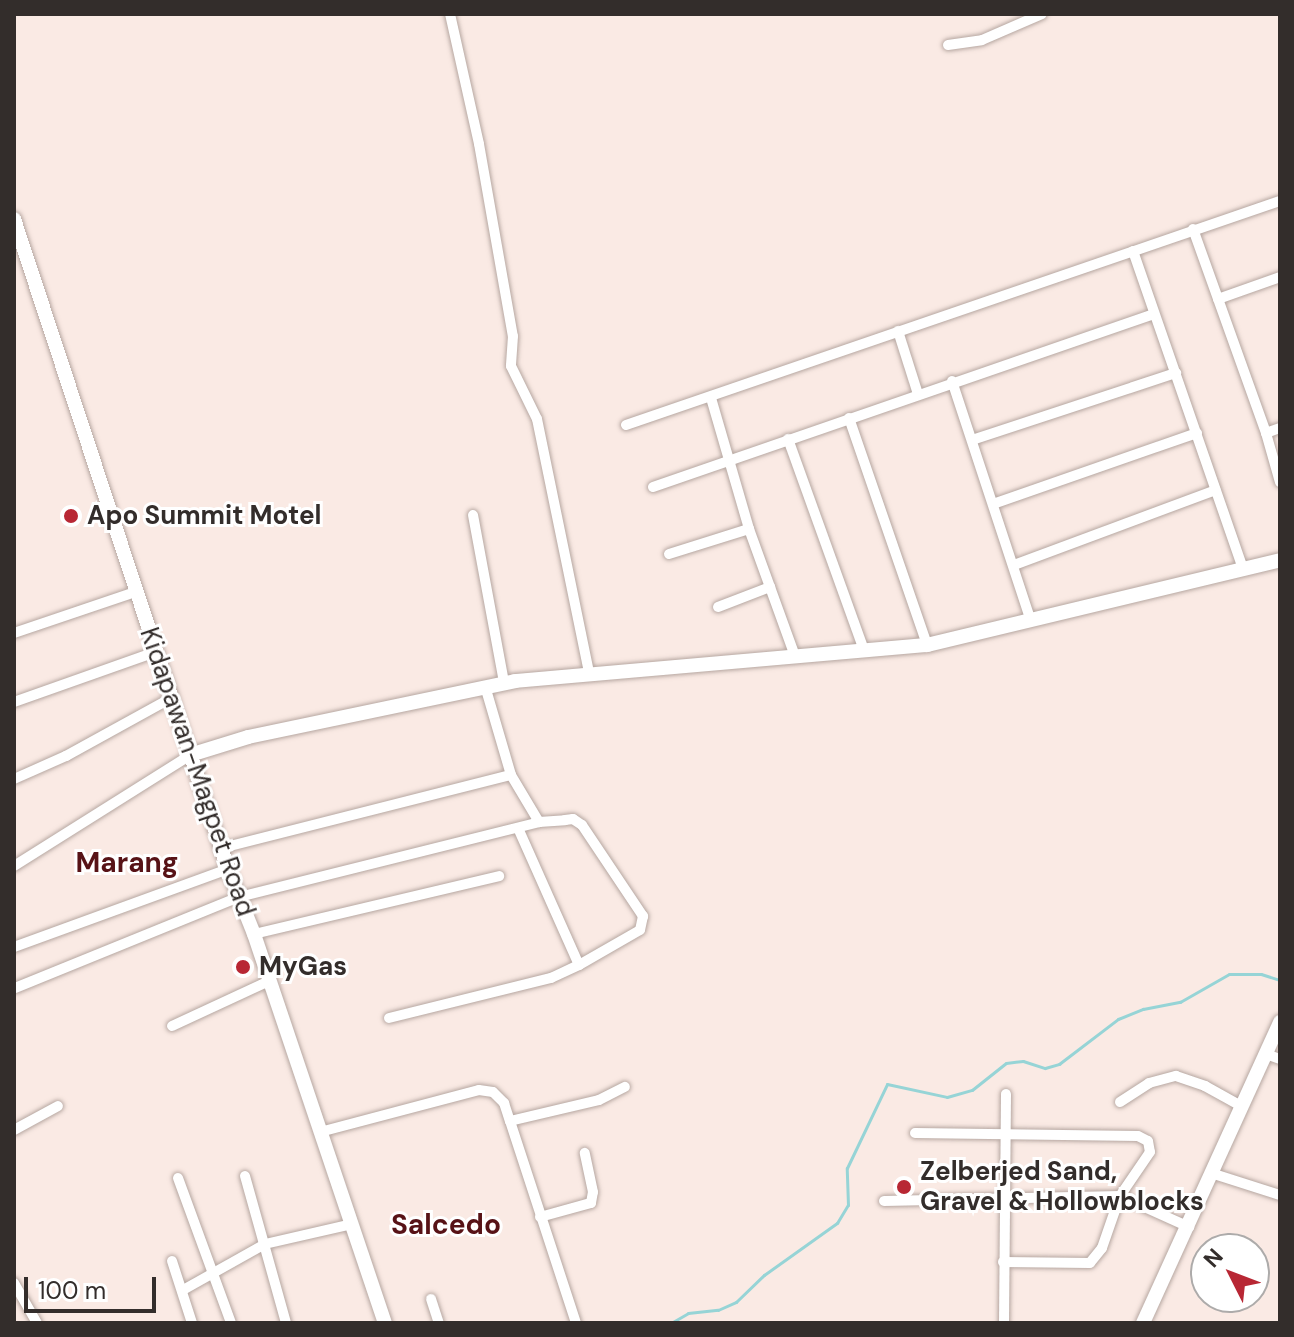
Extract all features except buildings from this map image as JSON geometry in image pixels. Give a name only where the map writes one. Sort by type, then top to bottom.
[{"type":"main road","name":"Kidapawan-Magpet Road","points":[[15,223],[155,652],[385,1323]]},
{"type":"main road","points":[[190,755],[248,737],[504,683],[589,672],[927,645],[1280,560]]},
{"type":"main road","points":[[1143,1323],[1243,1107],[1273,1057],[1280,1022]]},
{"type":"street","points":[[450,14],[479,144],[513,336],[511,366],[541,432],[589,672]]},
{"type":"street","points":[[948,45],[982,40],[1042,14]]},
{"type":"street","points":[[626,425],[1280,201]]},
{"type":"street","points":[[1193,229],[1266,433],[1280,482]]},
{"type":"street","points":[[1133,251],[1243,569]]},
{"type":"street","points":[[1218,299],[1280,277]]},
{"type":"street","points":[[653,487],[952,381],[1154,314]]},
{"type":"street","points":[[898,331],[918,394]]},
{"type":"street","points":[[972,440],[1176,373]]},
{"type":"street","points":[[952,381],[1030,618]]},
{"type":"street","points":[[711,398],[749,529],[795,656]]},
{"type":"street","points":[[849,418],[927,645]]},
{"type":"street","points":[[1266,433],[1280,428]]},
{"type":"street","points":[[993,504],[1197,433]]},
{"type":"street","points":[[788,439],[864,650]]},
{"type":"street","points":[[1014,565],[1216,490]]},
{"type":"street","points":[[473,515],[504,683]]},
{"type":"street","points":[[669,554],[749,529]]},
{"type":"street","points":[[718,607],[770,587]]},
{"type":"street","points":[[14,633],[135,592]]},
{"type":"street","points":[[14,702],[155,652]]},
{"type":"street","points":[[485,686],[511,775],[539,822]]},
{"type":"street","points":[[14,779],[66,756],[171,698]]},
{"type":"street","points":[[14,866],[190,755]]},
{"type":"street","points":[[222,848],[511,775]]},
{"type":"street","points":[[15,988],[239,897],[539,822],[578,821],[643,916],[643,926],[630,937],[551,978],[389,1018]]},
{"type":"street","points":[[518,828],[579,965]]},
{"type":"street","points":[[14,947],[228,869]]},
{"type":"street","points":[[254,934],[499,876]]},
{"type":"street","points":[[172,1026],[269,981]]},
{"type":"street","points":[[1120,1102],[1149,1083],[1176,1076],[1205,1086],[1243,1107]]},
{"type":"street","points":[[510,1121],[599,1100],[625,1087]]},
{"type":"street","points":[[320,1132],[486,1089],[498,1096],[510,1121],[576,1323]]},
{"type":"street","points":[[1004,1323],[1006,1094]]},
{"type":"street","points":[[14,1130],[58,1106]]},
{"type":"street","points":[[915,1133],[1144,1137],[1150,1145],[1150,1152],[1120,1196],[1102,1248],[1090,1263],[1003,1262]]},
{"type":"street","points":[[540,1217],[591,1203],[593,1192],[585,1153]]},
{"type":"street","points":[[1214,1174],[1280,1195]]},
{"type":"street","points":[[245,1176],[286,1323]]},
{"type":"street","points":[[178,1178],[231,1323]]},
{"type":"street","points":[[884,1201],[1120,1196],[1189,1227]]},
{"type":"street","points":[[183,1290],[265,1244],[352,1224]]},
{"type":"street","points":[[172,1261],[192,1323]]},
{"type":"street","points":[[14,1283],[37,1323]]},
{"type":"street","points":[[431,1299],[439,1323]]},
{"type":"waterway","points":[[671,1323],[688,1313],[718,1310],[736,1302],[764,1275],[837,1223],[848,1205],[847,1168],[887,1084],[947,1097],[972,1090],[1006,1063],[1023,1061],[1045,1068],[1059,1064],[1118,1019],[1143,1009],[1180,1002],[1229,974],[1261,974],[1280,980]]},
{"type":"place","name":"Apo Summit Motel","points":[[71,516]]},
{"type":"place","name":"MyGas","points":[[243,967]]},
{"type":"place","name":"Zelberjed Sand, Gravel & Hollowblocks","points":[[904,1187]]},
{"type":"district","name":"Marang","points":[[127,863]]},
{"type":"district","name":"Salcedo","points":[[446,1225]]}]
